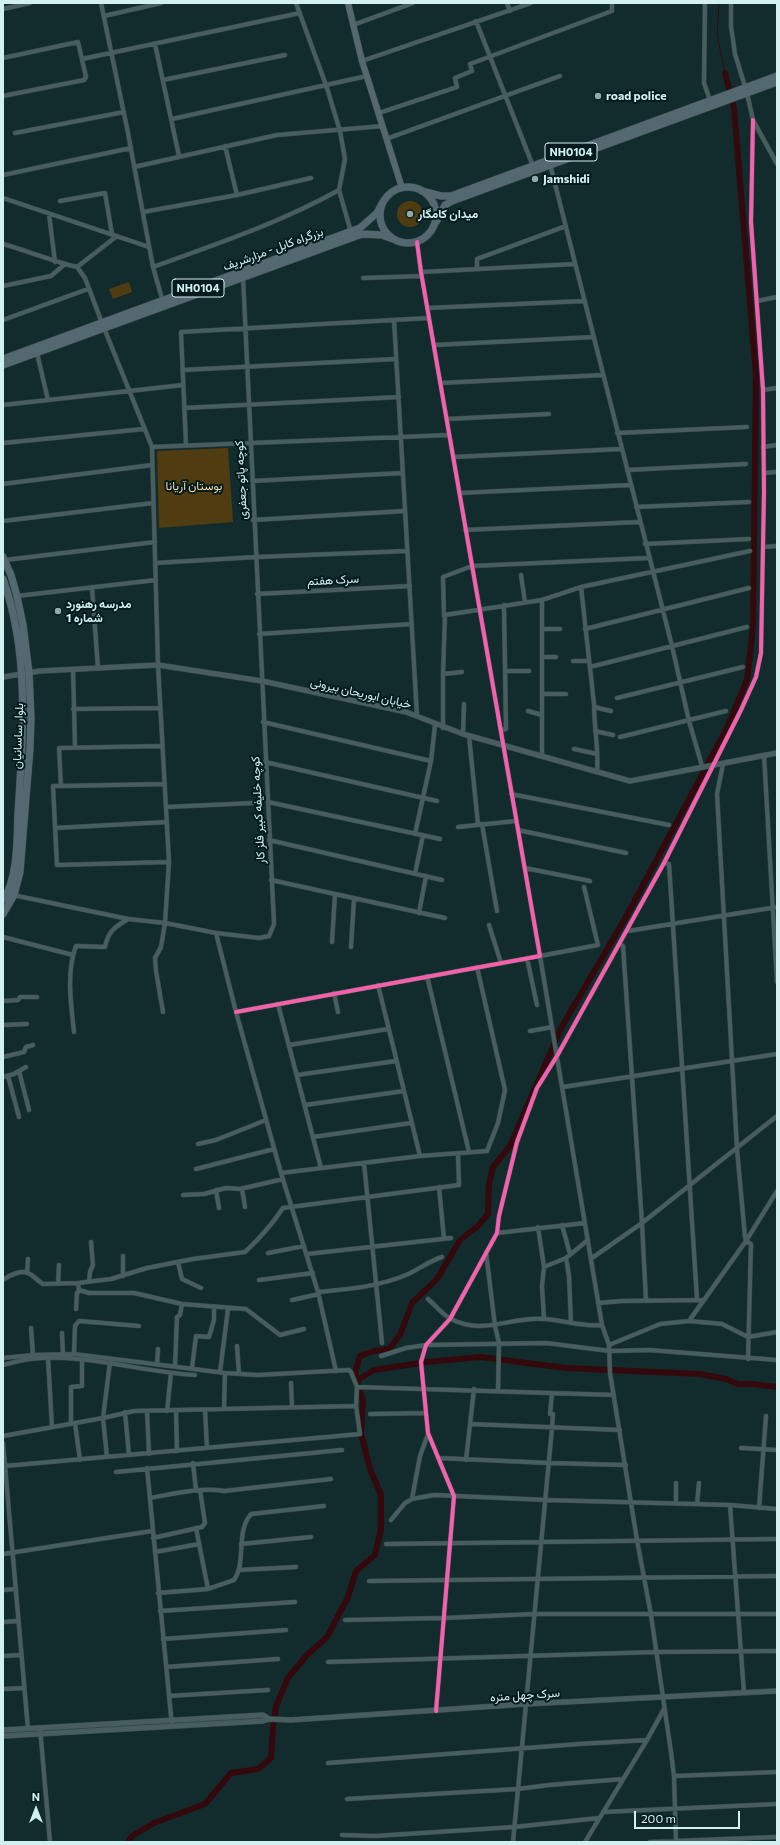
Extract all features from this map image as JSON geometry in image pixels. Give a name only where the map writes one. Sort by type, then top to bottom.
[{"type":"highway","name":"NH0104","points":[[383,202],[391,193],[402,188],[412,187],[441,196],[451,196],[533,166],[550,163],[719,100],[777,76]]},
{"type":"highway","name":"NH0104","points":[[745,90],[777,82]]},
{"type":"highway","name":"NH0104","points":[[393,239],[401,242],[417,242],[429,234],[445,205],[452,201],[710,100],[719,100]]},
{"type":"highway","points":[[422,191],[429,196],[434,204],[437,213],[436,222]]},
{"type":"highway","points":[[383,202],[381,210],[382,226],[393,239]]},
{"type":"highway","name":"بزرگراه کابل - مزارشریف","points":[[3,359],[164,304],[351,232],[370,222],[383,202]]},
{"type":"highway","name":"بزرگراه کابل - مزارشریف","points":[[164,304],[243,278],[362,234],[382,235],[393,239]]},
{"type":"highway","name":"بزرگراه کابل - مزارشریف","points":[[3,365],[103,326]]},
{"type":"highway","name":"بلوار ساسانیان","points":[[3,914],[12,876],[16,848],[24,719],[25,673],[23,625],[17,596],[4,559]]},
{"type":"highway","name":"بلوار ساسانیان","points":[[3,579],[10,597],[25,673]]},
{"type":"main road","points":[[348,3],[352,25],[362,61],[402,188]]},
{"type":"street","points":[[3,9],[30,3]]},
{"type":"street","points":[[101,3],[124,112],[153,267],[164,304]]},
{"type":"street","points":[[104,16],[161,3]]},
{"type":"street","points":[[296,3],[326,84],[340,131],[345,158],[339,190],[351,232]]},
{"type":"street","points":[[352,25],[413,3]]},
{"type":"street","points":[[507,3],[510,11]]},
{"type":"street","points":[[362,61],[531,3]]},
{"type":"street","points":[[379,114],[457,87],[455,78],[472,71],[470,65],[612,11],[612,3]]},
{"type":"street","points":[[705,3],[704,83],[710,100]]},
{"type":"street","points":[[731,3],[731,26],[735,54],[753,120],[777,164]]},
{"type":"street","points":[[82,59],[112,54],[300,13]]},
{"type":"street","points":[[476,21],[533,166]]},
{"type":"street","points":[[3,58],[78,42],[86,77],[84,80],[3,96]]},
{"type":"street","points":[[155,44],[179,156]]},
{"type":"street","points":[[163,80],[285,55]]},
{"type":"street","points":[[172,119],[367,76]]},
{"type":"street","points":[[386,139],[506,97],[560,76]]},
{"type":"street","points":[[15,133],[124,112]]},
{"type":"street","points":[[436,1711],[454,1496],[428,1433],[421,1362],[426,1345],[450,1319],[497,1233],[499,1216],[517,1142],[537,1088],[557,1056],[628,931],[664,863],[756,677],[761,652],[764,473],[763,390],[751,222],[753,120]]},
{"type":"street","points":[[134,167],[277,135],[340,131],[383,126]]},
{"type":"street","points":[[225,146],[237,195]]},
{"type":"street","points":[[3,175],[131,148]]},
{"type":"street","points":[[550,163],[661,610],[672,646],[689,721],[703,766]]},
{"type":"street","points":[[143,212],[237,195],[311,178]]},
{"type":"street","points":[[153,267],[253,231],[309,207],[339,190]]},
{"type":"street","points":[[60,201],[105,194],[112,234]]},
{"type":"street","points":[[3,198],[149,247]]},
{"type":"street","points":[[49,214],[55,262]]},
{"type":"street","points":[[477,269],[477,259],[566,226]]},
{"type":"street","points":[[77,267],[117,236]]},
{"type":"street","points":[[417,242],[421,274],[450,435],[465,530],[505,747],[511,794],[563,1087],[602,1326],[610,1351],[610,1370],[626,1465],[630,1502],[651,1615],[674,1776],[676,1842]]},
{"type":"street","points":[[3,244],[23,249],[55,262],[77,267],[85,278],[128,390],[152,447],[158,665],[168,862],[165,923],[161,948],[155,958],[163,1012]]},
{"type":"street","points":[[3,286],[51,276],[65,264]]},
{"type":"street","points":[[363,278],[477,269],[575,264]]},
{"type":"street","name":"کوچه پاتو جعفری","points":[[243,278],[253,520],[262,681]]},
{"type":"street","points":[[3,320],[88,289]]},
{"type":"street","points":[[757,302],[777,298]]},
{"type":"street","points":[[427,308],[585,302]]},
{"type":"street","points":[[186,445],[181,332],[429,318]]},
{"type":"street","points":[[394,320],[417,716]]},
{"type":"street","points":[[434,345],[594,337]]},
{"type":"street","points":[[37,353],[48,400]]},
{"type":"street","points":[[183,370],[396,360]]},
{"type":"street","points":[[440,383],[603,375]]},
{"type":"street","points":[[3,405],[183,385]]},
{"type":"street","points":[[763,390],[777,388]]},
{"type":"street","points":[[184,408],[398,397]]},
{"type":"street","points":[[447,419],[549,414]]},
{"type":"street","points":[[617,433],[747,427]]},
{"type":"street","points":[[3,443],[144,429]]},
{"type":"street","points":[[152,447],[450,435]]},
{"type":"street","points":[[763,447],[777,445]]},
{"type":"street","points":[[453,456],[621,449]]},
{"type":"street","points":[[627,470],[746,464]]},
{"type":"street","points":[[3,484],[152,465]]},
{"type":"street","points":[[764,473],[777,472]]},
{"type":"street","points":[[252,481],[403,473]]},
{"type":"street","points":[[459,493],[630,485]]},
{"type":"street","points":[[636,507],[749,502]]},
{"type":"street","points":[[3,521],[153,503]]},
{"type":"street","points":[[253,520],[405,511]]},
{"type":"street","points":[[465,530],[639,522]]},
{"type":"street","points":[[645,544],[749,539]]},
{"type":"street","points":[[4,559],[154,542]]},
{"type":"street","points":[[763,547],[777,546]]},
{"type":"street","points":[[155,563],[256,556],[407,551]]},
{"type":"street","points":[[444,616],[542,600],[581,587],[750,551]]},
{"type":"street","points":[[443,728],[444,616],[442,577],[472,566],[648,558]]},
{"type":"street","points":[[521,575],[525,602]]},
{"type":"street","points":[[17,596],[156,580]]},
{"type":"street","name":"سرک هفتم","points":[[257,594],[410,586]]},
{"type":"street","points":[[92,587],[98,668]]},
{"type":"street","points":[[581,587],[594,708],[597,772]]},
{"type":"street","points":[[585,629],[749,588]]},
{"type":"street","points":[[542,600],[542,756]]},
{"type":"street","points":[[502,730],[506,729],[504,605]]},
{"type":"street","points":[[259,634],[412,624]]},
{"type":"street","points":[[590,667],[748,627]]},
{"type":"street","points":[[542,629],[560,629]]},
{"type":"street","points":[[542,657],[556,657]]},
{"type":"street","points":[[573,661],[589,661]]},
{"type":"street","name":"خیابان ابوریحان بیرونی","points":[[3,677],[25,673],[73,669],[158,665],[262,681],[406,712],[443,728],[505,747],[630,781],[777,753]]},
{"type":"street","points":[[617,698],[680,684],[743,667]]},
{"type":"street","points":[[73,669],[75,748]]},
{"type":"street","points":[[505,670],[530,670]]},
{"type":"street","points":[[443,674],[462,672]]},
{"type":"street","name":"کوچه خلیفه کبیر فلز کار","points":[[216,933],[259,938],[269,936],[274,924],[262,681]]},
{"type":"street","points":[[542,694],[566,694]]},
{"type":"street","points":[[464,704],[466,735],[480,824],[497,911]]},
{"type":"street","points":[[73,709],[160,708]]},
{"type":"street","points":[[594,708],[612,711]]},
{"type":"street","points":[[620,737],[726,711]]},
{"type":"street","points":[[528,712],[542,714]]},
{"type":"street","points":[[263,722],[431,761]]},
{"type":"street","points":[[415,834],[431,761],[435,725]]},
{"type":"street","points":[[595,731],[613,735]]},
{"type":"street","points":[[61,786],[58,748],[162,746]]},
{"type":"street","points":[[574,749],[597,754]]},
{"type":"street","points":[[764,756],[775,907],[777,982]]},
{"type":"street","points":[[265,762],[437,800]]},
{"type":"street","points":[[723,764],[716,794],[731,1061],[737,1149],[746,1241]]},
{"type":"street","points":[[164,784],[53,786],[55,828],[57,865],[168,862]]},
{"type":"street","points":[[511,794],[669,825]]},
{"type":"street","points":[[268,802],[440,839]]},
{"type":"street","points":[[166,808],[254,803]]},
{"type":"street","points":[[458,827],[516,821]]},
{"type":"street","points":[[55,828],[167,822]]},
{"type":"street","points":[[518,830],[626,853]]},
{"type":"street","points":[[415,874],[423,835]]},
{"type":"street","points":[[269,840],[442,880]]},
{"type":"street","points":[[664,863],[669,864],[697,1299]]},
{"type":"street","points":[[525,868],[590,881]]},
{"type":"street","points":[[419,913],[426,876]]},
{"type":"street","points":[[271,880],[445,918]]},
{"type":"street","points":[[236,1012],[598,945],[584,887]]},
{"type":"street","points":[[332,942],[335,894]]},
{"type":"street","points":[[8,896],[216,933],[274,1149],[319,1293],[336,1371]]},
{"type":"street","points":[[351,947],[354,899]]},
{"type":"street","points":[[628,931],[775,907]]},
{"type":"street","points":[[74,1032],[72,1008],[73,955],[76,946],[105,947],[107,936],[115,927],[128,918]]},
{"type":"street","points":[[489,925],[501,963]]},
{"type":"street","points":[[3,937],[73,955]]},
{"type":"street","points":[[620,944],[623,946],[646,1301]]},
{"type":"street","points":[[527,958],[536,1005]]},
{"type":"street","points":[[281,1173],[420,1156],[488,1151],[498,1124],[505,1090],[477,967]]},
{"type":"street","points":[[427,976],[469,1152]]},
{"type":"street","points":[[378,985],[420,1156]]},
{"type":"street","points":[[334,994],[338,1012]]},
{"type":"street","points":[[3,1001],[19,1000],[20,997],[37,997]]},
{"type":"street","points":[[278,1004],[322,1168]]},
{"type":"street","points":[[3,1025],[27,1024]]},
{"type":"street","points":[[530,1031],[552,1027]]},
{"type":"street","points":[[289,1045],[388,1029]]},
{"type":"street","points":[[3,1057],[24,1052],[26,1047],[33,1045]]},
{"type":"street","points":[[563,1087],[777,1054]]},
{"type":"street","points":[[297,1076],[396,1061]]},
{"type":"street","points":[[19,1117],[5,1077],[26,1067]]},
{"type":"street","points":[[19,1071],[29,1110]]},
{"type":"street","points":[[305,1105],[404,1091]]},
{"type":"street","points":[[592,1258],[642,1223],[777,1116]]},
{"type":"street","points":[[198,1144],[216,1140],[266,1120]]},
{"type":"street","points":[[313,1137],[411,1123]]},
{"type":"street","points":[[196,1169],[274,1149]]},
{"type":"street","points":[[3,1279],[12,1275],[27,1273],[43,1284],[78,1283],[123,1276],[147,1268],[178,1262],[246,1252],[267,1227],[273,1224],[283,1208],[459,1185],[458,1154]]},
{"type":"street","points":[[364,1163],[382,1343]]},
{"type":"street","points":[[184,1195],[204,1194],[216,1190],[242,1189],[283,1179]]},
{"type":"street","points":[[439,1187],[444,1239]]},
{"type":"street","points":[[242,1189],[245,1207]]},
{"type":"street","points":[[216,1190],[219,1208]]},
{"type":"street","points":[[689,1321],[746,1241],[777,1191]]},
{"type":"street","points":[[497,1233],[538,1227],[586,1223]]},
{"type":"street","points":[[562,1225],[570,1254]]},
{"type":"street","points":[[538,1227],[544,1267],[542,1286],[544,1319]]},
{"type":"street","points":[[307,1254],[451,1238]]},
{"type":"street","points":[[544,1267],[566,1258],[588,1240]]},
{"type":"street","points":[[746,1241],[752,1244],[748,1359]]},
{"type":"street","points":[[89,1281],[93,1262],[91,1242]]},
{"type":"street","points":[[268,1253],[304,1246]]},
{"type":"street","points":[[486,1252],[495,1326],[499,1343],[498,1390]]},
{"type":"street","points":[[122,1256],[123,1276]]},
{"type":"street","points":[[292,1300],[319,1293],[376,1285],[407,1275],[433,1260],[442,1257]]},
{"type":"street","points":[[566,1258],[569,1276],[571,1323]]},
{"type":"street","points":[[27,1273],[28,1259]]},
{"type":"street","points":[[178,1262],[182,1279],[201,1288]]},
{"type":"street","points":[[58,1284],[59,1265]]},
{"type":"street","points":[[259,1280],[312,1273]]},
{"type":"street","points":[[76,1309],[77,1293],[80,1290],[78,1283]]},
{"type":"street","points":[[80,1290],[89,1293],[134,1294],[182,1304],[248,1310],[280,1334],[304,1329]]},
{"type":"street","points":[[428,1299],[450,1319],[471,1327],[495,1326],[520,1320],[544,1319],[587,1326],[602,1326]]},
{"type":"street","points":[[598,1303],[704,1300]]},
{"type":"street","points":[[175,1366],[177,1317],[180,1315],[182,1304]]},
{"type":"street","points":[[192,1368],[196,1336],[209,1337],[214,1320],[214,1307]]},
{"type":"street","points":[[220,1372],[228,1309]]},
{"type":"street","points":[[71,1355],[75,1326],[79,1321],[139,1326]]},
{"type":"street","points":[[609,1345],[660,1324],[689,1321],[722,1324],[748,1337],[777,1332]]},
{"type":"street","points":[[31,1328],[33,1355]]},
{"type":"street","points":[[62,1333],[63,1353]]},
{"type":"street","points":[[381,1356],[406,1348],[426,1345],[546,1343],[610,1351],[649,1350],[748,1359],[777,1360]]},
{"type":"street","points":[[237,1346],[239,1374]]},
{"type":"street","points":[[157,1364],[158,1349]]},
{"type":"street","points":[[3,1358],[63,1353],[192,1368],[225,1374],[295,1374],[350,1371],[357,1387],[356,1406],[360,1434],[5,1466]]},
{"type":"street","points":[[3,1365],[29,1359],[71,1355],[82,1360],[195,1375]]},
{"type":"street","points":[[48,1358],[52,1427]]},
{"type":"street","points":[[107,1457],[103,1418],[110,1358]]},
{"type":"street","points":[[80,1460],[73,1424],[71,1387],[82,1386],[82,1360]]},
{"type":"street","points":[[167,1410],[171,1373]]},
{"type":"street","points":[[224,1409],[225,1374]]},
{"type":"street","points":[[291,1383],[292,1408]]},
{"type":"street","points":[[357,1387],[474,1389],[614,1395]]},
{"type":"street","points":[[466,1460],[474,1389]]},
{"type":"street","points":[[513,1842],[546,1500],[553,1414],[550,1414],[552,1393]]},
{"type":"street","points":[[3,1436],[73,1424],[125,1412],[356,1406]]},
{"type":"street","points":[[205,1410],[207,1448]]},
{"type":"street","points":[[147,1411],[149,1454]]},
{"type":"street","points":[[176,1411],[177,1451]]},
{"type":"street","points":[[125,1412],[130,1455]]},
{"type":"street","points":[[370,1414],[426,1413]]},
{"type":"street","points":[[759,1508],[766,1416]]},
{"type":"street","points":[[470,1424],[620,1430]]},
{"type":"street","points":[[412,1499],[420,1456],[428,1433]]},
{"type":"street","points":[[3,1443],[28,1729]]},
{"type":"street","points":[[741,1448],[777,1450]]},
{"type":"street","points":[[116,1472],[193,1463],[342,1450]]},
{"type":"street","points":[[438,1458],[626,1465]]},
{"type":"street","points":[[153,1538],[202,1527],[205,1523],[193,1463]]},
{"type":"street","points":[[147,1468],[172,1726]]},
{"type":"street","points":[[150,1498],[198,1490],[216,1489],[224,1491],[331,1479]]},
{"type":"street","points":[[676,1483],[676,1503]]},
{"type":"street","points":[[697,1504],[699,1483]]},
{"type":"street","points":[[391,1520],[405,1503],[412,1499],[434,1494],[546,1500],[730,1505],[777,1509]]},
{"type":"street","points":[[730,1505],[744,1693]]},
{"type":"street","points":[[158,1593],[208,1589],[234,1580],[239,1570],[241,1544],[248,1518],[254,1512],[324,1506]]},
{"type":"street","points":[[3,1523],[10,1523]]},
{"type":"street","points":[[196,1528],[208,1589]]},
{"type":"street","points":[[3,1554],[152,1531]]},
{"type":"street","points":[[241,1544],[312,1537]]},
{"type":"street","points":[[386,1544],[777,1539]]},
{"type":"street","points":[[155,1552],[199,1544]]},
{"type":"street","points":[[239,1570],[296,1567]]},
{"type":"street","points":[[369,1580],[538,1580],[644,1577],[777,1576]]},
{"type":"street","points":[[3,1590],[16,1589]]},
{"type":"street","points":[[160,1611],[295,1602]]},
{"type":"street","points":[[345,1620],[534,1614],[777,1614]]},
{"type":"street","points":[[3,1622],[18,1621]]},
{"type":"street","points":[[163,1639],[286,1630]]},
{"type":"street","points":[[328,1662],[656,1652],[777,1652]]},
{"type":"street","points":[[3,1656],[21,1655]]},
{"type":"street","points":[[166,1667],[278,1659]]},
{"type":"street","points":[[3,1689],[24,1688]]},
{"type":"street","points":[[169,1696],[268,1690]]},
{"type":"street","name":"سرک چهل متره","points":[[269,1719],[291,1720],[526,1704],[777,1691]]},
{"type":"street","points":[[585,1842],[647,1740],[664,1709]]},
{"type":"street","points":[[3,1736],[40,1731],[172,1720],[263,1715],[269,1719]]},
{"type":"street","points":[[3,1730],[28,1729],[40,1731],[172,1726],[263,1721],[269,1719]]},
{"type":"street","points":[[40,1731],[50,1842]]},
{"type":"street","points":[[328,1763],[647,1740]]},
{"type":"street","points":[[674,1776],[777,1772]]},
{"type":"street","points":[[347,1799],[518,1789],[623,1779]]},
{"type":"street","points":[[603,1812],[777,1804]]},
{"type":"street","points":[[342,1835],[375,1836],[514,1827],[599,1818]]},
{"type":"street","points":[[375,1836],[375,1842]]},
{"type":"street","points":[[650,1842],[777,1837]]},
{"type":"green space","points":[[410,201],[419,205],[423,214],[419,223],[410,227],[401,223],[397,214],[401,205]]},
{"type":"green space","points":[[129,282],[132,292],[113,299],[109,289]]},
{"type":"green space","name":"بوستان آریانا","points":[[228,448],[233,522],[159,528],[157,451]]},
{"type":"waterway","points":[[719,3],[717,35],[725,73]]},
{"type":"waterway","points":[[128,1842],[132,1836],[154,1823],[205,1804],[231,1773],[258,1769],[271,1758],[276,1706],[288,1678],[307,1655],[327,1637],[348,1597],[356,1571],[375,1555],[381,1529],[381,1495],[370,1469],[361,1433],[363,1401],[355,1373],[360,1356],[374,1351],[389,1349],[400,1335],[412,1303],[437,1279],[460,1240],[478,1226],[488,1214],[489,1184],[493,1167],[510,1146],[561,1028],[627,915],[726,730],[747,680],[753,627],[756,376],[734,108],[725,73]]},
{"type":"waterway","points":[[357,1380],[374,1370],[427,1362],[480,1357],[566,1368],[700,1374],[726,1379],[738,1384],[777,1387]]},
{"type":"cycle path","points":[[436,1711],[454,1496],[428,1433],[421,1362],[426,1345],[450,1319],[497,1233],[499,1216],[517,1142],[537,1088],[557,1056],[664,863],[741,710],[756,677],[761,653],[764,492],[763,390],[751,222],[753,120]]},
{"type":"cycle path","points":[[236,1012],[540,956],[417,242]]},
{"type":"place","name":"road police","points":[[598,96]]},
{"type":"place","name":"Jamshidi","points":[[535,179]]},
{"type":"place","name":"میدان کامگار","points":[[410,214]]},
{"type":"place","name":"مدرسه رهنورد شماره 1","points":[[58,611]]}]
